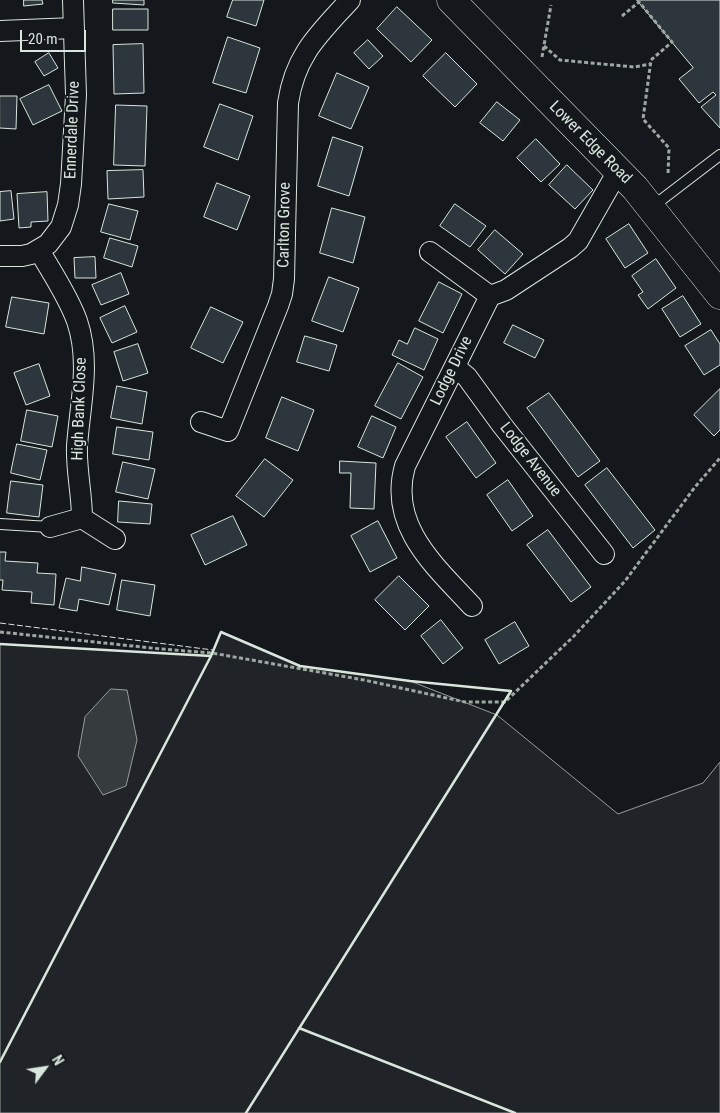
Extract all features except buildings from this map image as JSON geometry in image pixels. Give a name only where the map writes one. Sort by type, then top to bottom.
[{"type":"street","name":"Ennerdale Drive","points":[[39,250],[48,244],[61,227],[70,195],[76,95],[73,0]]},
{"type":"street","name":"Carlton Grove","points":[[201,422],[228,431],[278,306],[284,279],[288,104],[291,84],[306,50],[350,0]]},
{"type":"street","name":"Lower Edge Road","points":[[451,0],[618,171],[659,201],[720,296]]},
{"type":"street","points":[[0,31],[74,28]]},
{"type":"street","points":[[430,252],[490,296],[506,290],[578,241],[618,171]]},
{"type":"street","points":[[0,256],[22,256],[39,250]]},
{"type":"street","name":"High Bank Close","points":[[39,250],[77,320],[81,336],[84,372],[77,447],[82,518]]},
{"type":"street","name":"Lodge Drive","points":[[472,606],[416,543],[411,532],[402,494],[402,474],[465,343],[490,296]]},
{"type":"street","name":"Lodge Avenue","points":[[455,367],[467,377],[502,425],[604,554]]},
{"type":"street","points":[[50,527],[82,518],[102,532],[115,538]]},
{"type":"lane","points":[[659,201],[720,155]]},
{"type":"lane","points":[[0,524],[50,527]]},
{"type":"path","points":[[622,16],[639,2],[672,42],[653,58],[643,119],[669,148],[659,201]]},
{"type":"path","points":[[545,40],[552,5]]},
{"type":"path","points":[[544,46],[560,60],[634,67],[651,64]]},
{"type":"path","points":[[0,632],[212,653],[364,680],[465,702],[505,702],[574,636],[625,581],[695,487],[720,458]]},
{"type":"shaded area","points":[[221,632],[300,666],[410,681],[497,715],[618,814],[703,783],[720,762],[720,1113],[0,1113],[0,644],[211,656]]},
{"type":"shaded area","points":[[111,689],[127,690],[137,740],[126,786],[103,795],[78,756],[85,717]]},
{"type":"fence","points":[[0,623],[213,650]]},
{"type":"wall","points":[[0,644],[211,656],[221,632],[300,666],[410,681],[511,691],[246,1113]]},
{"type":"wall","points":[[0,1062],[211,656]]},
{"type":"wall","points":[[299,1028],[515,1113]]}]
